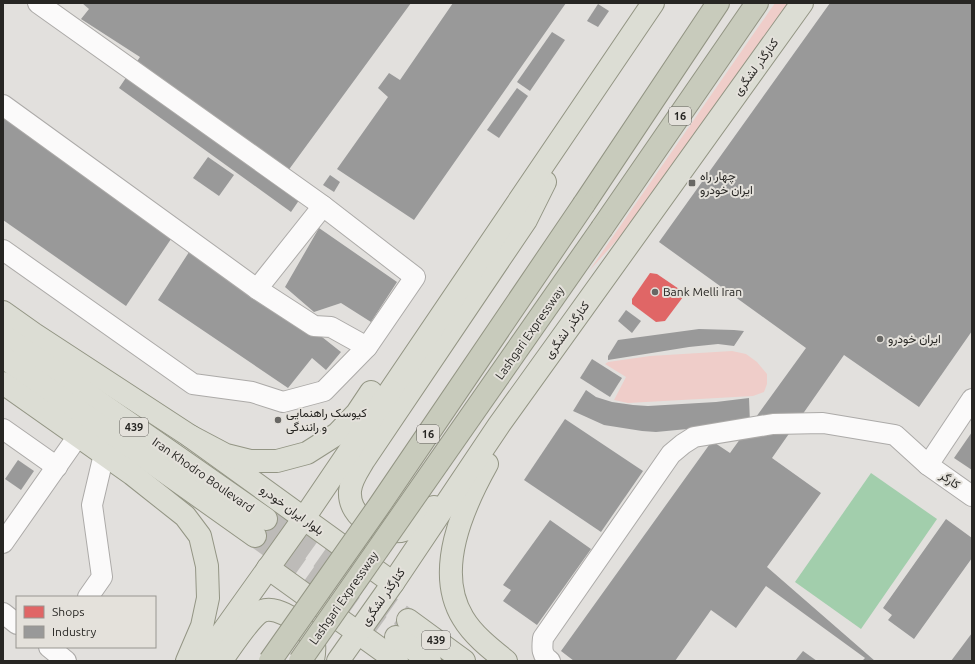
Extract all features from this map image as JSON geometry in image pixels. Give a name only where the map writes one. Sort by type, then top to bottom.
[{"type":"highway","name":"Lashgari Expressway","points":[[270,661],[379,506],[584,204],[718,3]]},
{"type":"highway","name":"Lashgari Expressway","points":[[300,661],[757,3]]},
{"type":"main road","points":[[202,661],[304,518],[653,3]]},
{"type":"main road","name":"کنارگذر لشگری","points":[[338,661],[499,425],[802,3]]},
{"type":"main road","points":[[499,425],[439,502],[410,528],[397,532],[384,531],[363,519],[355,510],[351,500],[350,490],[354,476],[526,220],[585,102]]},
{"type":"main road","points":[[190,436],[226,455],[250,461],[277,461],[307,453],[337,434],[357,413],[501,203],[585,102]]},
{"type":"main road","name":"Iran Khodro Boulevard","points":[[3,312],[34,334],[190,436]]},
{"type":"main road","name":"Iran Khodro Boulevard","points":[[3,335],[261,527],[3,357]]},
{"type":"main road","points":[[506,661],[477,636],[463,618],[454,599],[450,575],[452,548],[459,525],[482,473],[540,368]]},
{"type":"main road","points":[[3,383],[132,474],[185,516],[200,536],[207,566],[208,598],[202,626],[187,661]]},
{"type":"main road","name":"بلوار ایران خودرو","points":[[190,436],[392,583]]},
{"type":"main road","points":[[268,568],[397,661]]},
{"type":"main road","points":[[221,661],[253,618],[262,611],[273,609],[285,614],[310,634],[314,646],[312,661]]},
{"type":"main road","name":"439","points":[[430,661],[402,628],[464,661]]},
{"type":"lane","points":[[3,250],[193,384],[252,392],[283,402],[324,391],[367,347],[415,277],[323,206],[38,3]]},
{"type":"lane","points":[[3,105],[257,289],[314,326],[331,327],[367,347]]},
{"type":"lane","points":[[257,289],[323,206]]},
{"type":"lane","points":[[928,465],[972,399]]},
{"type":"lane","name":"کارگر","points":[[550,661],[545,658],[542,649],[543,638],[671,454],[694,437],[773,424],[823,423],[894,435],[928,465],[972,496]]},
{"type":"lane","points":[[3,429],[57,467]]},
{"type":"lane","points":[[3,543],[78,436]]},
{"type":"lane","points":[[89,596],[102,577],[92,505],[104,454]]},
{"type":"lane","points":[[3,613],[16,623]]},
{"type":"shaded area","points":[[775,3],[788,3],[636,219],[589,271]]},
{"type":"shaded area","points":[[732,351],[746,354],[757,362],[767,374],[767,384],[764,392],[753,396],[628,403],[614,400],[626,377],[605,364],[608,362],[650,356]]},
{"type":"shaded area","points":[[871,473],[937,519],[861,629],[795,582]]},
{"type":"building: Shops","points":[[650,273],[657,274],[682,291],[683,297],[665,321],[656,322],[632,304],[632,299]]},
{"type":"building: Industry","points":[[82,3],[411,3],[282,179],[304,193],[291,212],[119,88],[140,57],[81,19],[89,9]]},
{"type":"building: Industry","points":[[453,3],[566,3],[414,220],[337,169],[388,97],[378,88],[389,73],[400,80]]},
{"type":"building: Industry","name":"ایران خودرو","points":[[830,3],[972,3],[972,331],[919,407],[844,355],[772,458],[821,493],[767,567],[875,661],[862,661],[865,658],[766,586],[736,628],[711,610],[675,661],[574,661],[561,651],[712,441],[730,453],[806,348],[659,242]]},
{"type":"building: Industry","points":[[598,4],[609,11],[598,27],[587,21]]},
{"type":"building: Industry","points":[[552,32],[565,40],[530,91],[517,82]]},
{"type":"building: Industry","points":[[517,88],[528,96],[499,138],[487,130]]},
{"type":"building: Industry","points":[[3,117],[171,239],[126,306],[3,220]]},
{"type":"building: Industry","points":[[208,157],[234,175],[219,196],[193,178]]},
{"type":"building: Industry","points":[[330,175],[340,182],[334,192],[323,185]]},
{"type":"building: Industry","points":[[319,228],[397,282],[371,322],[341,303],[314,312],[285,287]]},
{"type":"building: Industry","points":[[191,249],[322,337],[341,352],[326,370],[312,358],[288,388],[158,300]]},
{"type":"building: Industry","points":[[626,310],[641,321],[632,333],[618,321]]},
{"type":"building: Industry","points":[[699,329],[744,331],[734,346],[718,344],[689,347],[608,360],[608,356],[618,340]]},
{"type":"building: Industry","points":[[592,359],[622,378],[610,397],[580,378]]},
{"type":"building: Industry","points":[[586,390],[596,397],[612,402],[648,406],[716,402],[749,398],[750,423],[656,432],[604,425],[573,411]]},
{"type":"building: Industry","points":[[565,419],[643,471],[601,532],[524,480]]},
{"type":"building: Industry","points":[[972,432],[972,470],[954,458]]},
{"type":"building: Industry","points":[[18,460],[34,471],[21,490],[5,479]]},
{"type":"building: Industry","points":[[946,519],[972,538],[972,558],[914,639],[888,620],[892,615],[883,608]]},
{"type":"building: Industry","points":[[550,520],[591,549],[537,625],[503,601],[511,590],[503,585]]},
{"type":"building: Industry","points":[[972,633],[972,661],[951,661]]},
{"type":"building: Industry","points":[[803,651],[817,661],[795,661]]},
{"type":"tunnel","points":[[266,519],[408,620]]},
{"type":"tunnel","points":[[255,536],[396,637]]},
{"type":"place","name":"چهار راه ایران خودرو","points":[[692,183]]},
{"type":"place","name":"Bank Melli Iran","points":[[655,292]]},
{"type":"place","name":"ایران خودرو","points":[[880,339]]},
{"type":"place","name":"کیوسک راهنمایی و رانندگی","points":[[278,420]]}]
